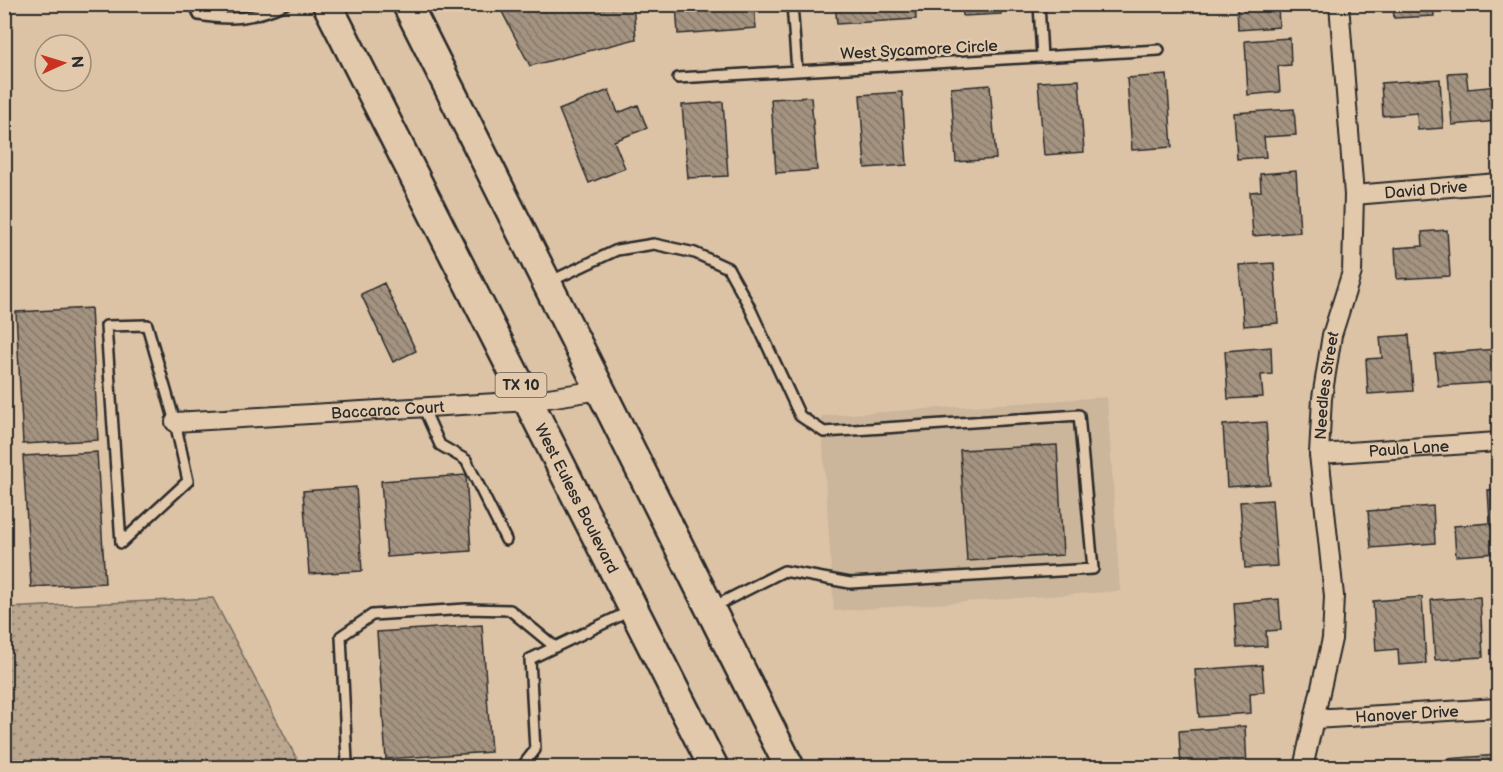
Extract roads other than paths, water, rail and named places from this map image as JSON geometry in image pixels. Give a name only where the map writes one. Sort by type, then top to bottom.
[{"type":"main road","name":"West Euless Boulevard","points":[[327,4],[714,768]]},
{"type":"main road","points":[[407,4],[790,768]]},
{"type":"street","name":"Needles Street","points":[[1303,768],[1332,639],[1334,596],[1319,454],[1322,398],[1332,335],[1352,272],[1354,195],[1339,4]]},
{"type":"street","name":"David Drive","points":[[1354,195],[1498,183]]},
{"type":"street","name":"Baccarac Court","points":[[175,422],[530,401],[600,390]]},
{"type":"street","name":"Paula Lane","points":[[1319,454],[1498,442]]},
{"type":"street","name":"Hanover Drive","points":[[1314,719],[1498,708]]},
{"type":"lane","points":[[195,4],[199,15],[222,19],[247,18],[285,4]]},
{"type":"lane","points":[[792,4],[797,71]]},
{"type":"lane","points":[[1039,4],[1042,57]]},
{"type":"lane","name":"West Sycamore Circle","points":[[678,78],[1159,50]]},
{"type":"lane","points":[[547,283],[617,250],[654,244],[695,253],[728,268],[748,304],[800,416],[824,432],[1079,415],[1093,569],[850,583],[784,571],[710,608]]},
{"type":"lane","points":[[147,325],[175,422],[188,482],[121,543],[106,326],[147,325]]},
{"type":"lane","points":[[423,407],[440,445],[466,460],[506,540]]},
{"type":"lane","points":[[352,768],[347,762],[341,636],[372,615],[466,609],[510,610],[555,647]]},
{"type":"lane","points":[[521,768],[535,750],[530,659],[634,609]]}]
